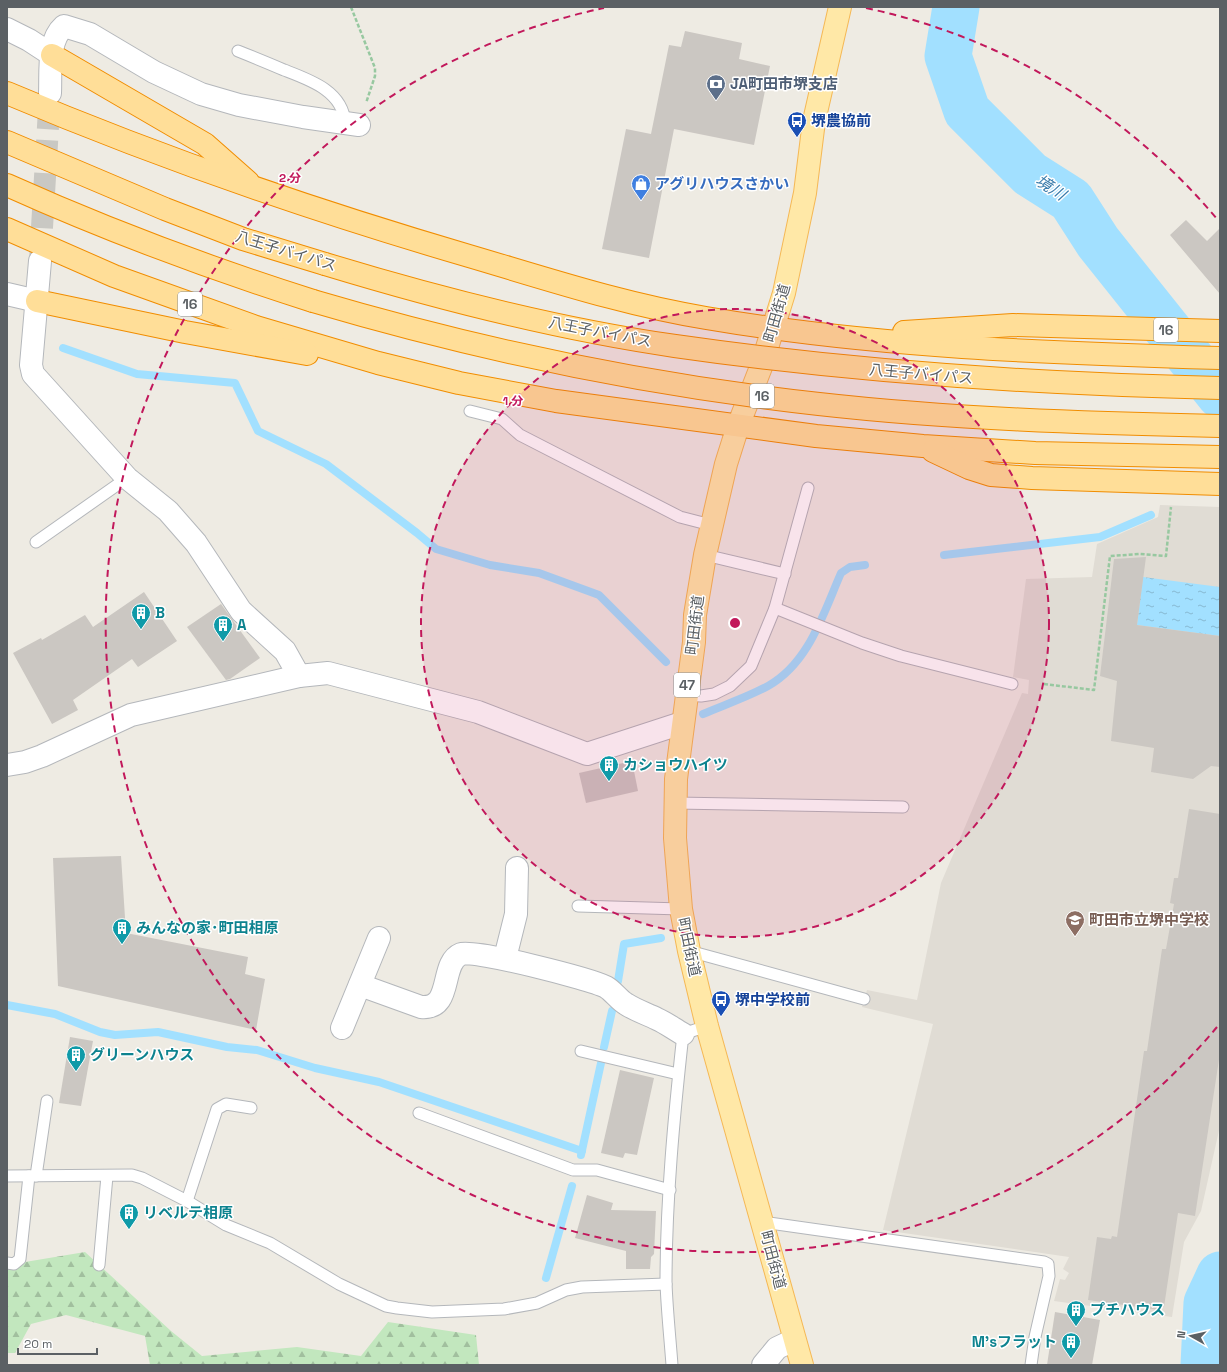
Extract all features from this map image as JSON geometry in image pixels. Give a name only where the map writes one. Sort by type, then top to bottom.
[{"type":"highway","points":[[52,55],[205,144],[253,187]]},
{"type":"highway","name":"16","points":[[7,93],[95,130],[338,217],[549,280],[685,314],[839,337],[936,346],[1120,355],[1220,358]]},
{"type":"highway","name":"八王子バイパス","points":[[7,142],[165,209],[243,239],[395,285],[479,307],[673,346],[826,366],[935,376],[1035,382],[1220,388]]},
{"type":"highway","name":"16","points":[[7,185],[65,211],[231,275],[313,301],[402,326],[562,364],[690,386],[819,404],[931,414],[1032,420],[1220,426]]},
{"type":"highway","name":"16","points":[[7,229],[114,276],[256,327],[378,363],[459,383],[556,401],[816,436],[923,446],[1034,453],[1211,457]]},
{"type":"highway","points":[[37,302],[283,350],[378,363]]},
{"type":"highway","name":"16","points":[[839,337],[1013,325],[1220,331]]},
{"type":"highway","name":"16","points":[[923,446],[969,468],[990,475],[1032,478],[1220,484]]},
{"type":"main road","name":"町田街道","points":[[802,1365],[708,1026],[689,951],[681,909],[675,838],[675,803],[685,695],[705,555],[711,525],[738,426],[761,367],[784,293],[805,193],[814,121],[840,7]]},
{"type":"street","points":[[50,93],[52,55],[58,32],[64,26],[90,34],[154,72],[201,94],[239,105],[303,117],[352,124]]},
{"type":"street","points":[[7,29],[29,40],[52,55]]},
{"type":"street","points":[[40,261],[31,365],[33,374],[127,478],[168,511],[187,532],[241,610],[285,651],[299,676]]},
{"type":"street","points":[[7,294],[37,302]]},
{"type":"street","points":[[7,765],[25,762],[42,756],[132,715],[299,676],[328,673],[478,712],[587,754],[682,723]]},
{"type":"street","points":[[505,958],[516,914],[517,868]]},
{"type":"street","points":[[342,1028],[379,938]]},
{"type":"street","points":[[360,985],[422,1006],[430,1007],[437,1003],[441,997],[451,966],[455,959],[462,954],[469,953],[505,958],[606,987],[626,1004],[659,1020],[683,1034]]},
{"type":"street","points":[[763,1365],[778,1348],[794,1340]]},
{"type":"lane","points":[[238,51],[319,84],[335,98],[352,124]]},
{"type":"lane","points":[[470,411],[502,419],[520,435],[666,510],[680,517],[711,525]]},
{"type":"lane","points":[[36,542],[127,478]]},
{"type":"lane","points":[[685,695],[701,696],[714,694],[730,686],[751,666],[775,608],[808,488]]},
{"type":"lane","points":[[705,555],[785,574]]},
{"type":"lane","points":[[775,608],[862,643],[901,656],[1012,684]]},
{"type":"lane","points":[[675,803],[903,807]]},
{"type":"lane","points":[[578,906],[681,909]]},
{"type":"lane","points":[[689,951],[864,999]]},
{"type":"lane","points":[[672,1365],[666,1284],[670,1190],[678,1074],[683,1034],[708,1026]]},
{"type":"lane","points":[[581,1051],[678,1074]]},
{"type":"lane","points":[[7,1264],[14,1264],[20,1259],[47,1101]]},
{"type":"lane","points":[[187,1201],[217,1109],[221,1105],[226,1104],[250,1108]]},
{"type":"lane","points":[[419,1113],[573,1170],[597,1170],[670,1190]]},
{"type":"lane","points":[[7,1176],[132,1175],[142,1178],[187,1201],[226,1224],[270,1243],[300,1259],[339,1284],[386,1306],[397,1308],[432,1312],[504,1309],[537,1303],[566,1290],[582,1287],[666,1284]]},
{"type":"lane","points":[[99,1265],[107,1176]]},
{"type":"lane","points":[[762,1222],[1044,1262],[1048,1264],[1049,1276],[1035,1337],[1031,1365]]},
{"type":"path","points":[[351,7],[375,68],[375,76],[363,111],[352,124]]},
{"type":"path","points":[[1044,684],[1094,690],[1110,556],[1140,554],[1166,556],[1172,505]]},
{"type":"shaded area","name":"町田市立堺中学校","points":[[1160,505],[1220,507],[1220,1126],[1201,1211],[1184,1242],[1172,1317],[1054,1301],[1060,1279],[1065,1280],[1069,1273],[1063,1269],[1069,1257],[883,1230],[933,1024],[862,1007],[867,990],[917,1000],[941,883],[1022,693],[1028,694],[1029,680],[1013,677],[1026,579],[1092,577],[1097,544],[1158,517]]},
{"type":"green space","points":[[85,1252],[171,1331],[202,1356],[297,1347],[361,1356],[388,1322],[476,1335],[479,1365],[150,1365],[145,1336],[66,1315],[31,1324],[15,1353],[7,1353],[7,1265]]},
{"type":"water","points":[[1143,577],[1220,587],[1220,636],[1137,625]]},
{"type":"building","points":[[685,31],[742,43],[739,59],[770,66],[754,145],[674,129],[649,258],[602,249],[626,129],[651,134],[669,45],[681,47]]},
{"type":"building","points":[[1186,220],[1207,241],[1220,228],[1220,294],[1170,235]]},
{"type":"building","points":[[1146,557],[1137,625],[1220,636],[1220,767],[1211,766],[1193,779],[1151,772],[1154,748],[1111,741],[1117,681],[1100,676],[1114,559]]},
{"type":"building","points":[[144,592],[177,641],[138,667],[132,659],[73,700],[78,710],[52,724],[13,653],[41,638],[42,640],[85,615],[93,627]]},
{"type":"building","name":"A","points":[[221,604],[260,658],[230,679],[226,680],[187,627]]},
{"type":"building","name":"カショウハイツ","points":[[632,761],[638,791],[586,803],[579,773]]},
{"type":"building","points":[[1189,809],[1220,814],[1220,1053],[1195,1216],[1178,1213],[1164,1307],[1160,1306],[1160,1310],[1088,1300],[1097,1237],[1111,1239],[1112,1236],[1117,1237],[1144,1051],[1147,1051],[1162,949],[1166,949],[1174,904],[1170,903],[1174,878],[1178,878]]},
{"type":"building","name":"みんなの家･町田相原","points":[[121,856],[126,933],[248,957],[245,974],[265,979],[256,1030],[58,986],[53,858]]},
{"type":"building","name":"グリーンハウス","points":[[70,1037],[93,1041],[81,1106],[59,1103]]},
{"type":"building","points":[[620,1070],[654,1078],[637,1155],[625,1153],[623,1158],[601,1153]]},
{"type":"building","points":[[587,1195],[613,1203],[611,1210],[656,1211],[654,1254],[651,1257],[650,1269],[626,1269],[626,1251],[575,1238]]},
{"type":"building","points":[[1055,1312],[1100,1320],[1092,1365],[1047,1365]]},
{"type":"waterway","name":"境川","points":[[956,7],[948,56],[967,111],[1030,174],[1071,200],[1098,242],[1220,395]]},
{"type":"waterway","points":[[63,348],[137,374],[235,383],[258,431],[326,464],[436,549],[490,565],[539,573],[599,595],[666,662]]},
{"type":"waterway","points":[[944,555],[1100,537],[1151,515]]},
{"type":"waterway","points":[[703,714],[760,690],[782,676],[794,664],[813,636],[821,621],[841,573],[850,567],[865,565]]},
{"type":"waterway","points":[[618,981],[624,944],[661,938]]},
{"type":"waterway","points":[[7,1005],[55,1014],[100,1032],[115,1035],[158,1032],[227,1047],[257,1050],[315,1068],[379,1082],[582,1151]]},
{"type":"waterway","points":[[604,1047],[612,1011]]},
{"type":"waterway","points":[[581,1155],[601,1063]]},
{"type":"waterway","points":[[546,1278],[572,1186]]},
{"type":"waterway","name":"境川","points":[[1204,1365],[1207,1303],[1220,1275]]},
{"type":"tunnel","points":[[40,261],[50,93]]},
{"type":"place","name":"JA町田市堺支店","points":[[716,101]]},
{"type":"place","name":"堺農協前","points":[[797,138]]},
{"type":"place","name":"アグリハウスさかい","points":[[641,201]]},
{"type":"place","name":"B","points":[[141,630]]},
{"type":"place","name":"A","points":[[223,642]]},
{"type":"place","name":"カショウハイツ","points":[[609,782]]},
{"type":"place","name":"町田市立堺中学校","points":[[1075,937]]},
{"type":"place","name":"みんなの家･町田相原","points":[[122,945]]},
{"type":"place","name":"堺中学校前","points":[[721,1017]]},
{"type":"place","name":"グリーンハウス","points":[[76,1072]]},
{"type":"place","name":"リベルテ相原","points":[[129,1230]]},
{"type":"place","name":"プチハウス","points":[[1076,1327]]},
{"type":"place","name":"M'sフラット","points":[[1071,1359]]}]
